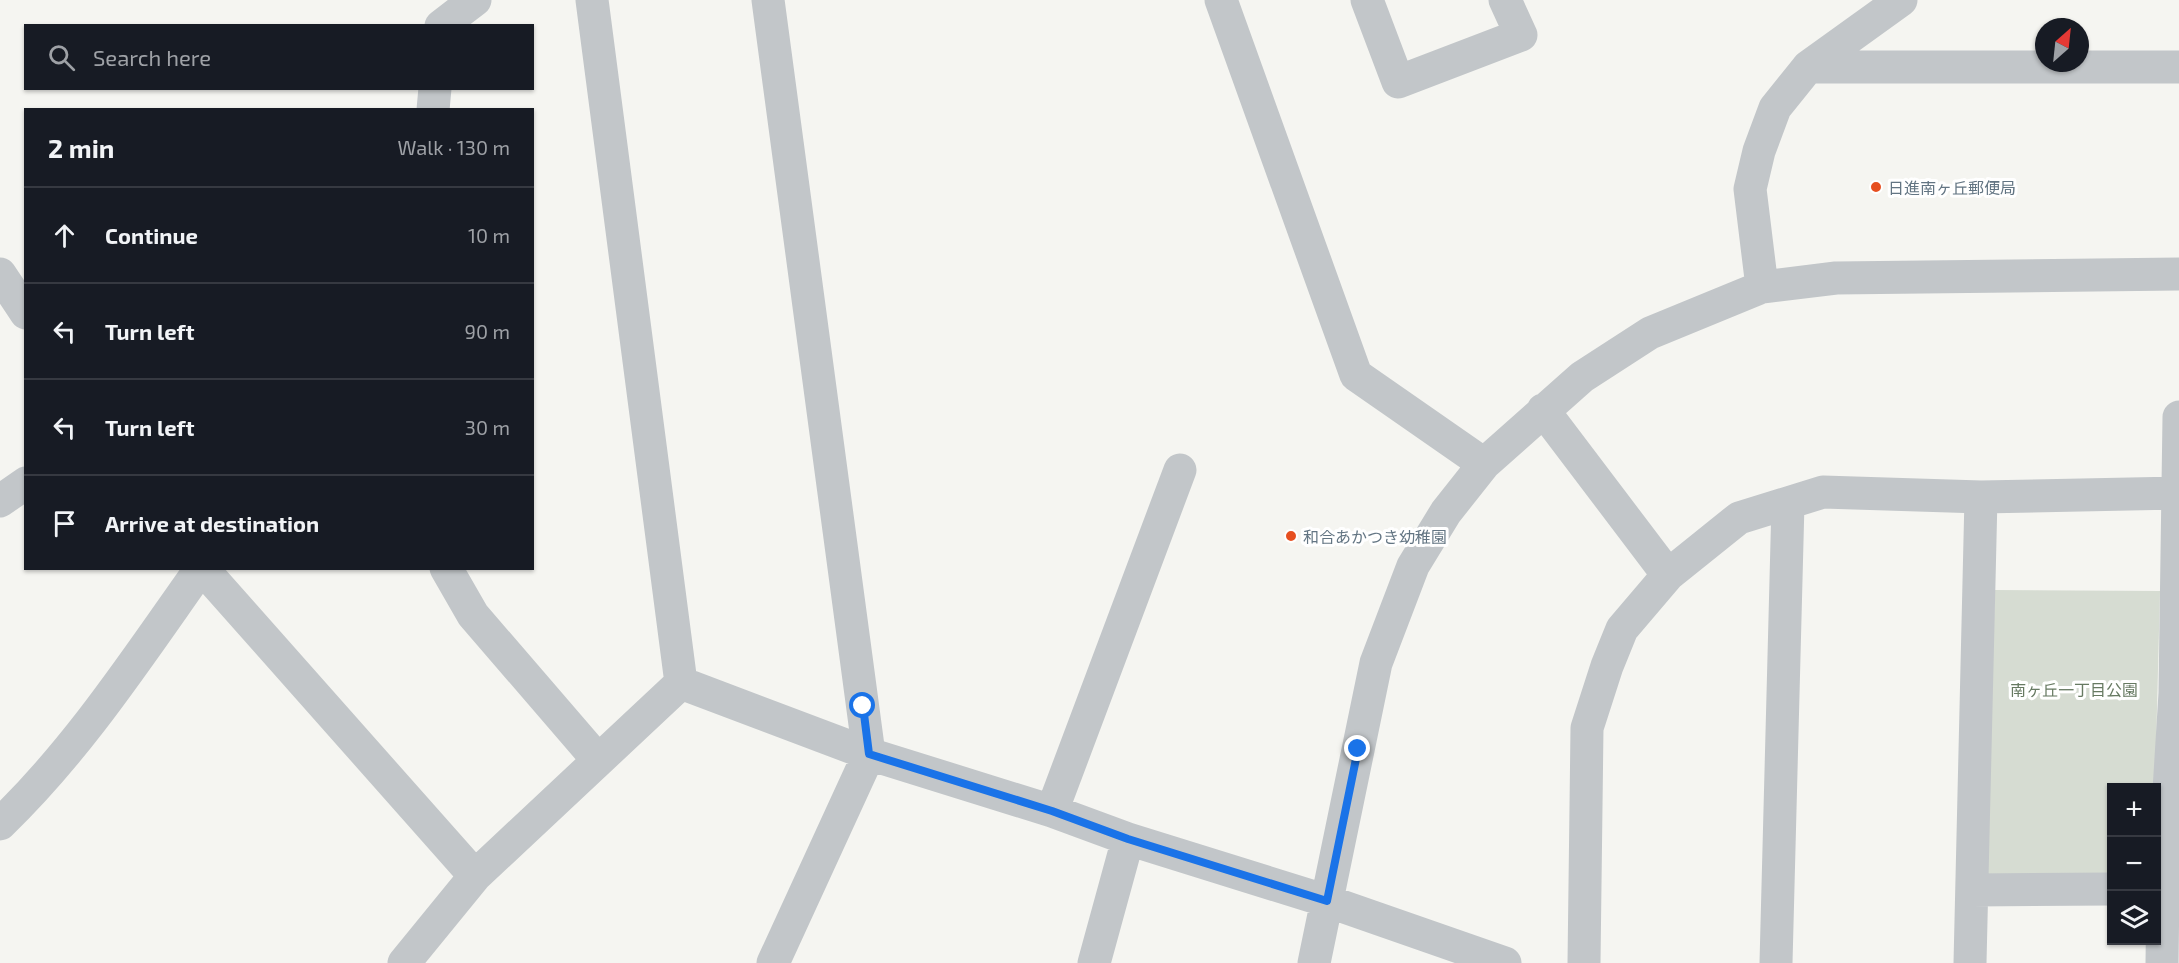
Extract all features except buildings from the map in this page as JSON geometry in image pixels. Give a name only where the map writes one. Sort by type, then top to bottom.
[{"type":"street","points":[[444,24],[475,0]]},
{"type":"street","points":[[592,0],[681,683]]},
{"type":"street","points":[[768,0],[869,754],[774,963]]},
{"type":"street","points":[[1221,0],[1356,375],[1484,464]]},
{"type":"street","points":[[1367,0],[1398,82],[1521,35],[1505,0]]},
{"type":"street","points":[[1762,287],[1750,189],[1759,151],[1775,108],[1808,67],[1901,0]]},
{"type":"street","points":[[1808,67],[2179,67]]},
{"type":"street","points":[[433,108],[435,90]]},
{"type":"street","points":[[0,274],[24,310]]},
{"type":"street","points":[[1314,963],[1376,663],[1413,566],[1446,512],[1484,464],[1582,377],[1650,333],[1762,287],[1836,278],[2179,274]]},
{"type":"street","points":[[1543,410],[1668,575]]},
{"type":"street","points":[[2162,963],[2177,693],[2179,417]]},
{"type":"street","points":[[1052,811],[1180,470]]},
{"type":"street","points":[[0,501],[24,484]]},
{"type":"street","points":[[1584,963],[1587,728],[1607,666],[1622,629],[1668,575],[1739,518],[1822,492],[1981,497],[2178,493]]},
{"type":"street","points":[[1970,963],[1981,497]]},
{"type":"street","points":[[1776,963],[1788,503]]},
{"type":"street","points":[[0,824],[19,806],[96,716],[200,570]]},
{"type":"street","points":[[203,570],[475,876]]},
{"type":"street","points":[[447,570],[472,615],[598,760]]},
{"type":"street","points":[[681,683],[869,754],[1327,901],[1505,963]]},
{"type":"street","points":[[408,962],[475,876],[681,683]]},
{"type":"street","points":[[1094,963],[1128,839]]},
{"type":"street","points":[[1972,890],[2107,889]]},
{"type":"green space","name":"南ヶ丘一丁目公園","points":[[1995,590],[2160,591],[2155,783],[2107,783],[2107,882],[1998,884],[1984,869]]},
{"type":"place","name":"日進南ヶ丘郵便局","points":[[1876,187]]},
{"type":"place","name":"和合あかつき幼稚園","points":[[1291,536]]},
{"type":"route","points":[[863,706],[869,754],[1327,901],[1358,749]]}]
